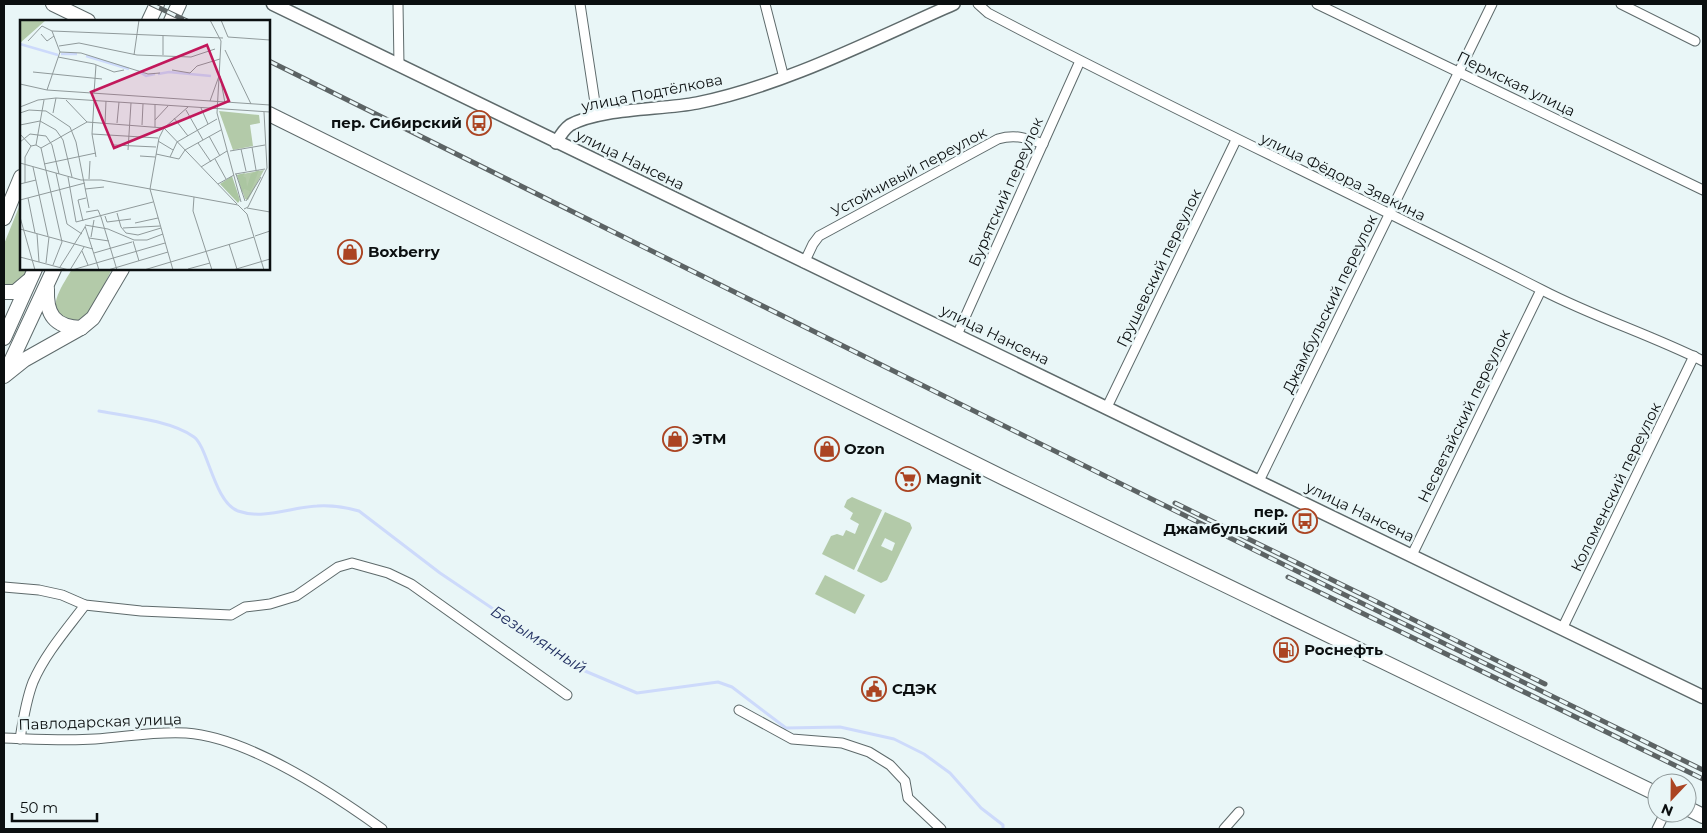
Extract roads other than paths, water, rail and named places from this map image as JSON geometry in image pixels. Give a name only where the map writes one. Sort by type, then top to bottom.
[{"type":"main road","points":[[149,20],[157,4]]},
{"type":"main road","points":[[171,20],[179,4]]},
{"type":"main road","name":"улица Нансена","points":[[273,4],[1703,696]]},
{"type":"main road","points":[[56,5],[58,20]]},
{"type":"main road","points":[[56,5],[86,20]]},
{"type":"main road","points":[[270,114],[1006,479],[1647,789]]},
{"type":"main road","points":[[4,218],[20,179]]},
{"type":"main road","points":[[4,377],[54,270]]},
{"type":"main road","points":[[4,377],[24,360],[81,328],[93,318],[121,270]]},
{"type":"main road","points":[[4,292],[15,292],[33,273]]},
{"type":"main road","points":[[4,338],[33,273]]},
{"type":"main road","points":[[47,284],[46,304],[50,315],[60,324],[71,328],[81,328]]},
{"type":"street","points":[[398,4],[399,65]]},
{"type":"street","points":[[580,4],[597,116]]},
{"type":"street","points":[[765,4],[784,78]]},
{"type":"street","name":"улица Подтёлкова","points":[[556,142],[561,133],[570,126],[597,116],[698,103],[784,78],[954,4]]},
{"type":"street","name":"улица Фёдора Зявкина","points":[[978,4],[988,13],[1080,62],[1236,140],[1541,290],[1703,361]]},
{"type":"street","name":"Пермская улица","points":[[1317,4],[1703,190]]},
{"type":"street","name":"Джамбульский переулок","points":[[1259,481],[1492,4]]},
{"type":"street","points":[[1621,4],[1695,41]]},
{"type":"street","name":"Бурятский переулок","points":[[957,335],[1080,62]]},
{"type":"street","name":"Устойчивый переулок","points":[[804,262],[819,236],[998,139],[1010,135],[1043,144]]},
{"type":"street","name":"Грушевский переулок","points":[[1107,407],[1236,140]]},
{"type":"street","name":"Несветайский переулок","points":[[1412,555],[1541,290]]},
{"type":"street","name":"Коломенский переулок","points":[[1562,629],[1694,356]]},
{"type":"street","points":[[4,587],[54,593],[86,605],[141,611],[230,615],[245,607],[270,604],[296,596],[338,567],[352,563],[388,573],[411,584],[566,695]]},
{"type":"street","points":[[20,739],[27,698],[34,680],[47,657],[86,605]]},
{"type":"street","points":[[739,710],[792,739],[842,743],[869,752],[883,760],[905,781],[908,798],[941,829]]},
{"type":"street","name":"Павлодарская улица","points":[[4,738],[95,739],[144,733],[188,733],[214,739],[263,755],[333,793],[382,829]]},
{"type":"street","points":[[1224,829],[1239,812]]},
{"type":"waterway","name":"Безымянный","points":[[99,411],[162,423],[185,431],[194,437],[199,443],[223,497],[230,506],[238,511],[267,514],[323,506],[349,508],[359,511],[440,573],[585,671],[637,693],[718,682],[732,687],[786,728],[840,727],[894,739],[924,754],[950,773],[981,808],[1003,825],[1003,829]]},
{"type":"railway","points":[[151,4],[185,20]]},
{"type":"railway","points":[[270,61],[1339,592],[1703,770]]},
{"type":"railway","points":[[1175,503],[1545,684]]},
{"type":"railway","points":[[1288,577],[1703,779]]},
{"type":"place","name":"пер. Сибирский","points":[[479,123]]},
{"type":"place","name":"Boxberry","points":[[350,252]]},
{"type":"place","name":"ЭТМ","points":[[675,439]]},
{"type":"place","name":"Ozon","points":[[827,449]]},
{"type":"place","name":"Magnit","points":[[908,479]]},
{"type":"place","name":"пер. Джамбульский","points":[[1305,521]]},
{"type":"place","name":"Роснефть","points":[[1286,650]]},
{"type":"place","name":"СДЭК","points":[[874,689]]}]
